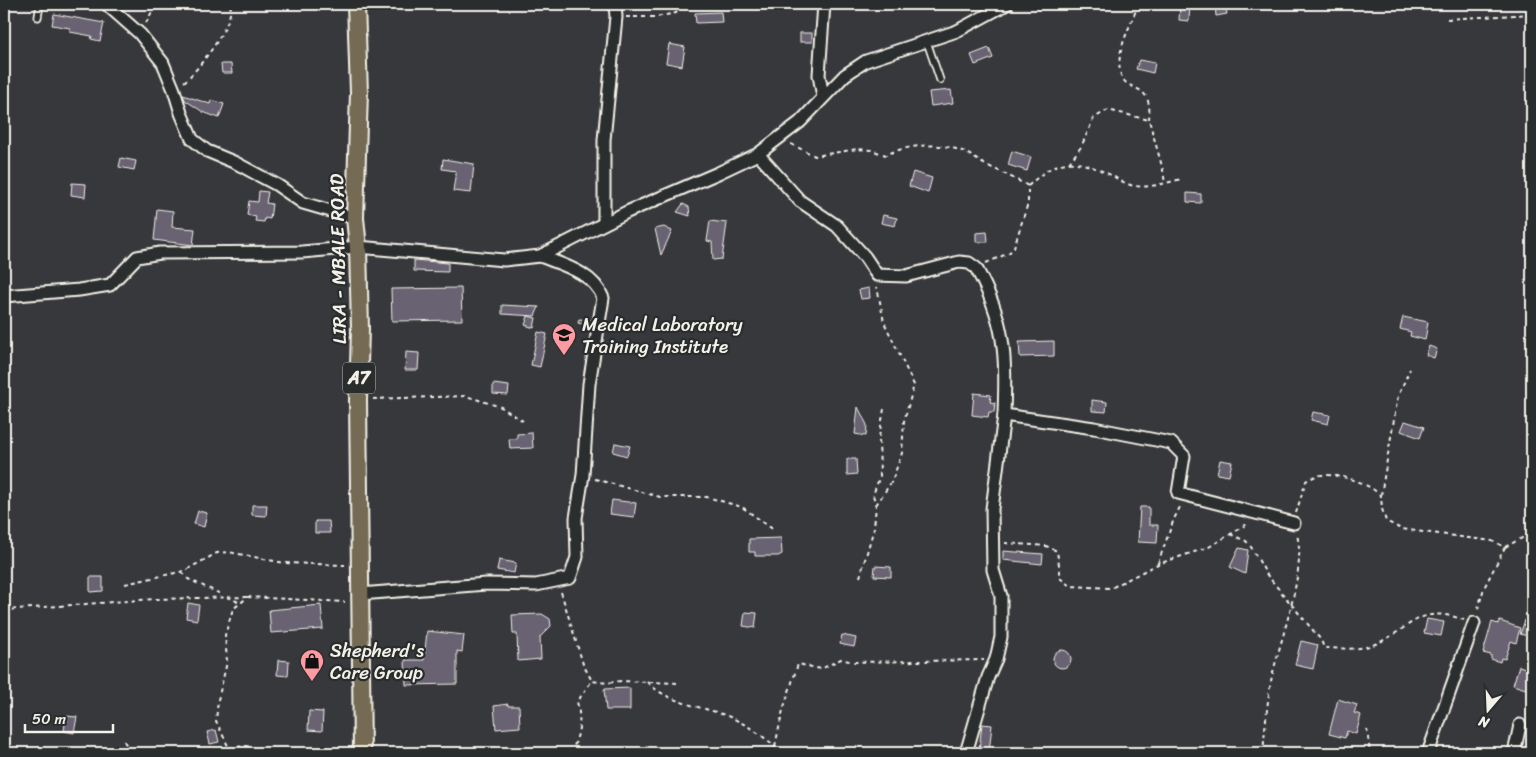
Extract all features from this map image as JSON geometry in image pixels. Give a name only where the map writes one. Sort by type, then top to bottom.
[{"type":"main road","name":"LIRA - MBALE ROAD","points":[[356,4],[359,93],[354,218],[358,247],[360,328],[358,400],[362,753]]},
{"type":"street","points":[[106,4],[140,34],[163,63],[174,90],[180,114],[192,139],[207,151],[236,163],[277,185],[303,203],[320,210],[354,218]]},
{"type":"street","points":[[604,223],[604,140],[616,17],[615,4]]},
{"type":"street","points":[[823,97],[819,75],[824,4]]},
{"type":"street","points":[[4,296],[79,290],[110,285],[133,261],[147,254],[246,251],[302,252],[358,247],[504,260],[540,256],[604,223],[758,154],[800,122],[844,75],[866,61],[957,31],[1007,4]]},
{"type":"street","points":[[758,154],[800,201],[837,226],[865,257],[877,275],[906,276],[959,262],[969,263],[976,268],[1002,328],[1006,358],[1004,415],[994,478],[992,542],[993,570],[1000,596],[1002,614],[1001,636],[996,659],[988,677],[966,753]]},
{"type":"street","points":[[360,599],[486,584],[536,585],[570,578],[577,557],[576,518],[583,475],[592,354],[603,298],[600,288],[592,280],[570,268],[540,256]]},
{"type":"street","points":[[1004,415],[1094,428],[1171,443],[1184,456],[1178,493],[1294,523]]},
{"type":"street","points":[[1428,753],[1474,624]]},
{"type":"street","points":[[1514,753],[1520,725]]},
{"type":"lane","points":[[38,18],[40,4]]},
{"type":"lane","points":[[927,42],[940,80]]},
{"type":"path","points":[[140,34],[156,4]]},
{"type":"path","points":[[174,90],[192,75],[208,54],[232,13],[230,4]]},
{"type":"path","points":[[616,17],[655,17],[676,13],[684,4]]},
{"type":"path","points":[[1138,4],[1120,56],[1120,72],[1126,82],[1146,95],[1150,104],[1149,120],[1164,170],[1165,184]]},
{"type":"path","points":[[1365,4],[1366,9]]},
{"type":"path","points":[[1447,19],[1532,14]]},
{"type":"path","points":[[1069,163],[1080,147],[1094,118],[1108,110],[1149,120]]},
{"type":"path","points":[[779,137],[815,156],[857,148],[886,155],[897,150],[918,147],[960,150],[970,157],[1007,173],[1028,186]]},
{"type":"path","points":[[1028,186],[1052,166],[1069,163],[1088,164],[1133,186],[1165,184],[1181,179]]},
{"type":"path","points":[[976,268],[1009,253],[1014,247],[1028,203],[1028,186]]},
{"type":"path","points":[[876,505],[892,481],[902,453],[904,421],[914,385],[884,322],[877,294],[877,275]]},
{"type":"path","points":[[1410,369],[1398,396],[1381,496],[1382,509],[1386,521],[1401,529],[1492,541],[1505,548]]},
{"type":"path","points":[[358,400],[466,396],[501,407],[523,421]]},
{"type":"path","points":[[860,576],[874,528],[876,505],[873,495],[880,476],[879,437],[884,409]]},
{"type":"path","points":[[583,475],[660,497],[707,496],[742,507],[774,530]]},
{"type":"path","points":[[1263,753],[1271,682],[1297,571],[1299,543],[1294,523],[1306,481],[1319,475],[1362,483],[1381,496]]},
{"type":"path","points":[[1158,564],[1174,519],[1182,505],[1178,493]]},
{"type":"path","points":[[992,542],[1046,546],[1056,551],[1061,579],[1070,586],[1111,588],[1158,564],[1209,547],[1242,528],[1260,514]]},
{"type":"path","points":[[1230,534],[1246,541],[1251,547],[1267,575],[1321,640],[1324,648],[1355,649],[1373,645],[1421,616],[1454,616],[1474,624],[1484,588],[1505,548],[1526,536],[1532,528]]},
{"type":"path","points":[[125,584],[182,572],[216,553],[229,552],[284,563],[338,565],[360,563]]},
{"type":"path","points":[[182,572],[188,579],[241,603]]},
{"type":"path","points":[[550,583],[561,591],[583,664],[592,681]]},
{"type":"path","points":[[4,610],[225,596],[360,599]]},
{"type":"path","points":[[228,753],[229,748],[216,721],[218,700],[228,662],[225,635],[233,609],[248,597]]},
{"type":"path","points":[[773,753],[783,710],[798,664],[821,669],[841,659],[853,662],[996,659]]},
{"type":"path","points":[[592,681],[607,684],[677,683]]},
{"type":"path","points":[[571,753],[579,731],[580,713],[577,702],[592,681]]},
{"type":"path","points":[[646,682],[660,694],[726,716],[762,736],[775,746]]},
{"type":"path","points":[[1367,729],[1370,753]]},
{"type":"path","points":[[124,740],[131,753]]},
{"type":"path","points":[[229,748],[246,746],[280,753]]},
{"type":"building","points":[[1180,4],[1190,4],[1189,21],[1179,20]]},
{"type":"building","points":[[1215,4],[1225,4],[1227,14],[1216,16]]},
{"type":"building","points":[[721,12],[722,22],[696,23],[695,13]]},
{"type":"building","points":[[54,14],[104,23],[100,41],[91,39],[92,36],[70,32],[70,28],[52,25]]},
{"type":"building","points":[[800,33],[812,33],[812,42],[800,42]]},
{"type":"building","points":[[669,44],[685,47],[682,66],[666,63]]},
{"type":"building","points":[[989,48],[993,58],[975,65],[971,55]]},
{"type":"building","points":[[1139,60],[1155,63],[1153,73],[1136,69]]},
{"type":"building","points":[[221,64],[231,64],[232,73],[222,73]]},
{"type":"building","points":[[951,90],[953,103],[931,106],[929,92]]},
{"type":"building","points":[[183,95],[210,104],[211,100],[224,104],[219,118],[203,112],[185,100]]},
{"type":"building","points":[[1012,151],[1031,157],[1027,171],[1008,165]]},
{"type":"building","points":[[121,158],[136,161],[134,170],[119,167]]},
{"type":"building","points":[[443,159],[474,164],[471,193],[453,191],[456,171],[442,169]]},
{"type":"building","points":[[913,172],[932,178],[928,193],[909,186]]},
{"type":"building","points":[[72,183],[86,184],[85,197],[71,195]]},
{"type":"building","points":[[259,191],[268,192],[266,203],[272,204],[270,219],[265,218],[264,222],[255,221],[256,217],[247,215],[249,201],[258,202]]},
{"type":"building","points":[[1187,193],[1201,194],[1201,203],[1187,202]]},
{"type":"building","points":[[683,204],[689,207],[690,216],[677,212]]},
{"type":"building","points":[[157,209],[173,211],[172,227],[195,229],[193,245],[154,240]]},
{"type":"building","points":[[883,215],[897,218],[895,226],[881,223]]},
{"type":"building","points":[[710,221],[727,223],[722,259],[713,260],[712,242],[707,241]]},
{"type":"building","points":[[664,227],[672,231],[661,255],[655,229]]},
{"type":"building","points":[[987,232],[988,242],[976,242],[976,233]]},
{"type":"building","points":[[414,260],[448,263],[448,272],[414,271]]},
{"type":"building","points":[[461,288],[462,320],[392,321],[391,289]]},
{"type":"building","points":[[869,288],[870,298],[861,299],[859,290]]},
{"type":"building","points":[[502,305],[539,307],[535,316],[502,314]]},
{"type":"building","points":[[528,316],[536,318],[534,328],[525,325]]},
{"type":"building","points":[[1403,317],[1428,322],[1425,340],[1410,336],[1411,332],[1400,329]]},
{"type":"building","points":[[579,319],[592,320],[591,326],[578,323]]},
{"type":"building","points":[[538,332],[547,334],[540,367],[531,365]]},
{"type":"building","points":[[1054,341],[1054,356],[1020,357],[1019,342]]},
{"type":"building","points":[[1429,346],[1437,349],[1434,358],[1426,355]]},
{"type":"building","points":[[406,352],[419,353],[418,370],[405,370]]},
{"type":"building","points":[[493,384],[509,386],[508,395],[493,394]]},
{"type":"building","points":[[974,393],[991,395],[990,402],[995,403],[994,412],[989,412],[988,417],[972,415]]},
{"type":"building","points":[[1092,400],[1107,402],[1106,412],[1092,411]]},
{"type":"building","points":[[858,407],[867,425],[866,436],[855,434]]},
{"type":"building","points":[[1313,412],[1330,415],[1328,424],[1311,420]]},
{"type":"building","points":[[1405,421],[1424,427],[1420,438],[1401,431]]},
{"type":"building","points":[[532,433],[533,448],[510,449],[509,439],[517,439],[517,434]]},
{"type":"building","points":[[615,443],[630,446],[627,456],[613,452]]},
{"type":"building","points":[[847,459],[856,459],[857,474],[847,475]]},
{"type":"building","points":[[1220,460],[1232,462],[1229,476],[1217,474]]},
{"type":"building","points":[[612,500],[636,503],[634,517],[610,514]]},
{"type":"building","points":[[252,505],[267,505],[266,516],[252,515]]},
{"type":"building","points":[[1140,507],[1149,507],[1149,525],[1158,525],[1157,543],[1138,542]]},
{"type":"building","points":[[198,511],[207,513],[204,527],[194,524]]},
{"type":"building","points":[[315,521],[329,521],[330,533],[315,533]]},
{"type":"building","points":[[781,538],[782,554],[778,556],[755,556],[755,552],[749,552],[749,539]]},
{"type":"building","points":[[1239,548],[1248,550],[1245,574],[1230,567]]},
{"type":"building","points":[[1003,551],[1043,554],[1042,564],[1003,560]]},
{"type":"building","points":[[499,560],[516,563],[514,573],[497,570]]},
{"type":"building","points":[[875,566],[891,567],[891,577],[874,576]]},
{"type":"building","points":[[90,577],[103,577],[103,591],[90,592]]},
{"type":"building","points":[[188,603],[199,605],[197,620],[186,618]]},
{"type":"building","points":[[1532,604],[1532,637],[1520,634]]},
{"type":"building","points":[[321,605],[323,629],[271,633],[269,610]]},
{"type":"building","points":[[745,612],[757,613],[755,628],[743,626]]},
{"type":"building","points":[[542,614],[550,619],[551,626],[540,637],[541,659],[518,661],[517,634],[513,634],[512,615]]},
{"type":"building","points":[[1427,619],[1444,622],[1441,636],[1424,633]]},
{"type":"building","points":[[1500,621],[1520,628],[1516,643],[1511,641],[1505,659],[1501,658],[1500,662],[1491,659],[1491,655],[1483,653],[1492,622],[1498,624]]},
{"type":"building","points":[[427,631],[464,635],[462,652],[457,651],[457,684],[406,685],[405,660],[424,660]]},
{"type":"building","points":[[842,635],[856,638],[854,647],[840,644]]},
{"type":"building","points":[[1301,641],[1318,645],[1313,669],[1295,665]]},
{"type":"building","points":[[1058,650],[1066,650],[1071,655],[1069,666],[1058,668],[1053,663],[1053,655]]},
{"type":"building","points":[[278,660],[289,661],[288,676],[277,675]]},
{"type":"building","points":[[1519,666],[1532,670],[1532,691],[1513,685]]},
{"type":"building","points":[[630,688],[630,710],[606,710],[604,689]]},
{"type":"building","points":[[1338,699],[1357,705],[1354,713],[1361,715],[1356,734],[1347,731],[1345,738],[1329,734]]},
{"type":"building","points":[[508,704],[508,706],[519,706],[520,727],[496,729],[494,706]]},
{"type":"building","points":[[309,711],[323,712],[322,731],[308,730]]},
{"type":"building","points":[[66,716],[77,717],[74,733],[64,731]]},
{"type":"building","points":[[982,724],[992,725],[989,752],[979,750]]},
{"type":"building","points":[[216,730],[219,742],[210,744],[207,732]]},
{"type":"place","name":"Medical Laboratory Training Institute","points":[[564,356]]},
{"type":"place","name":"Shepherd's Care Group","points":[[312,682]]}]
